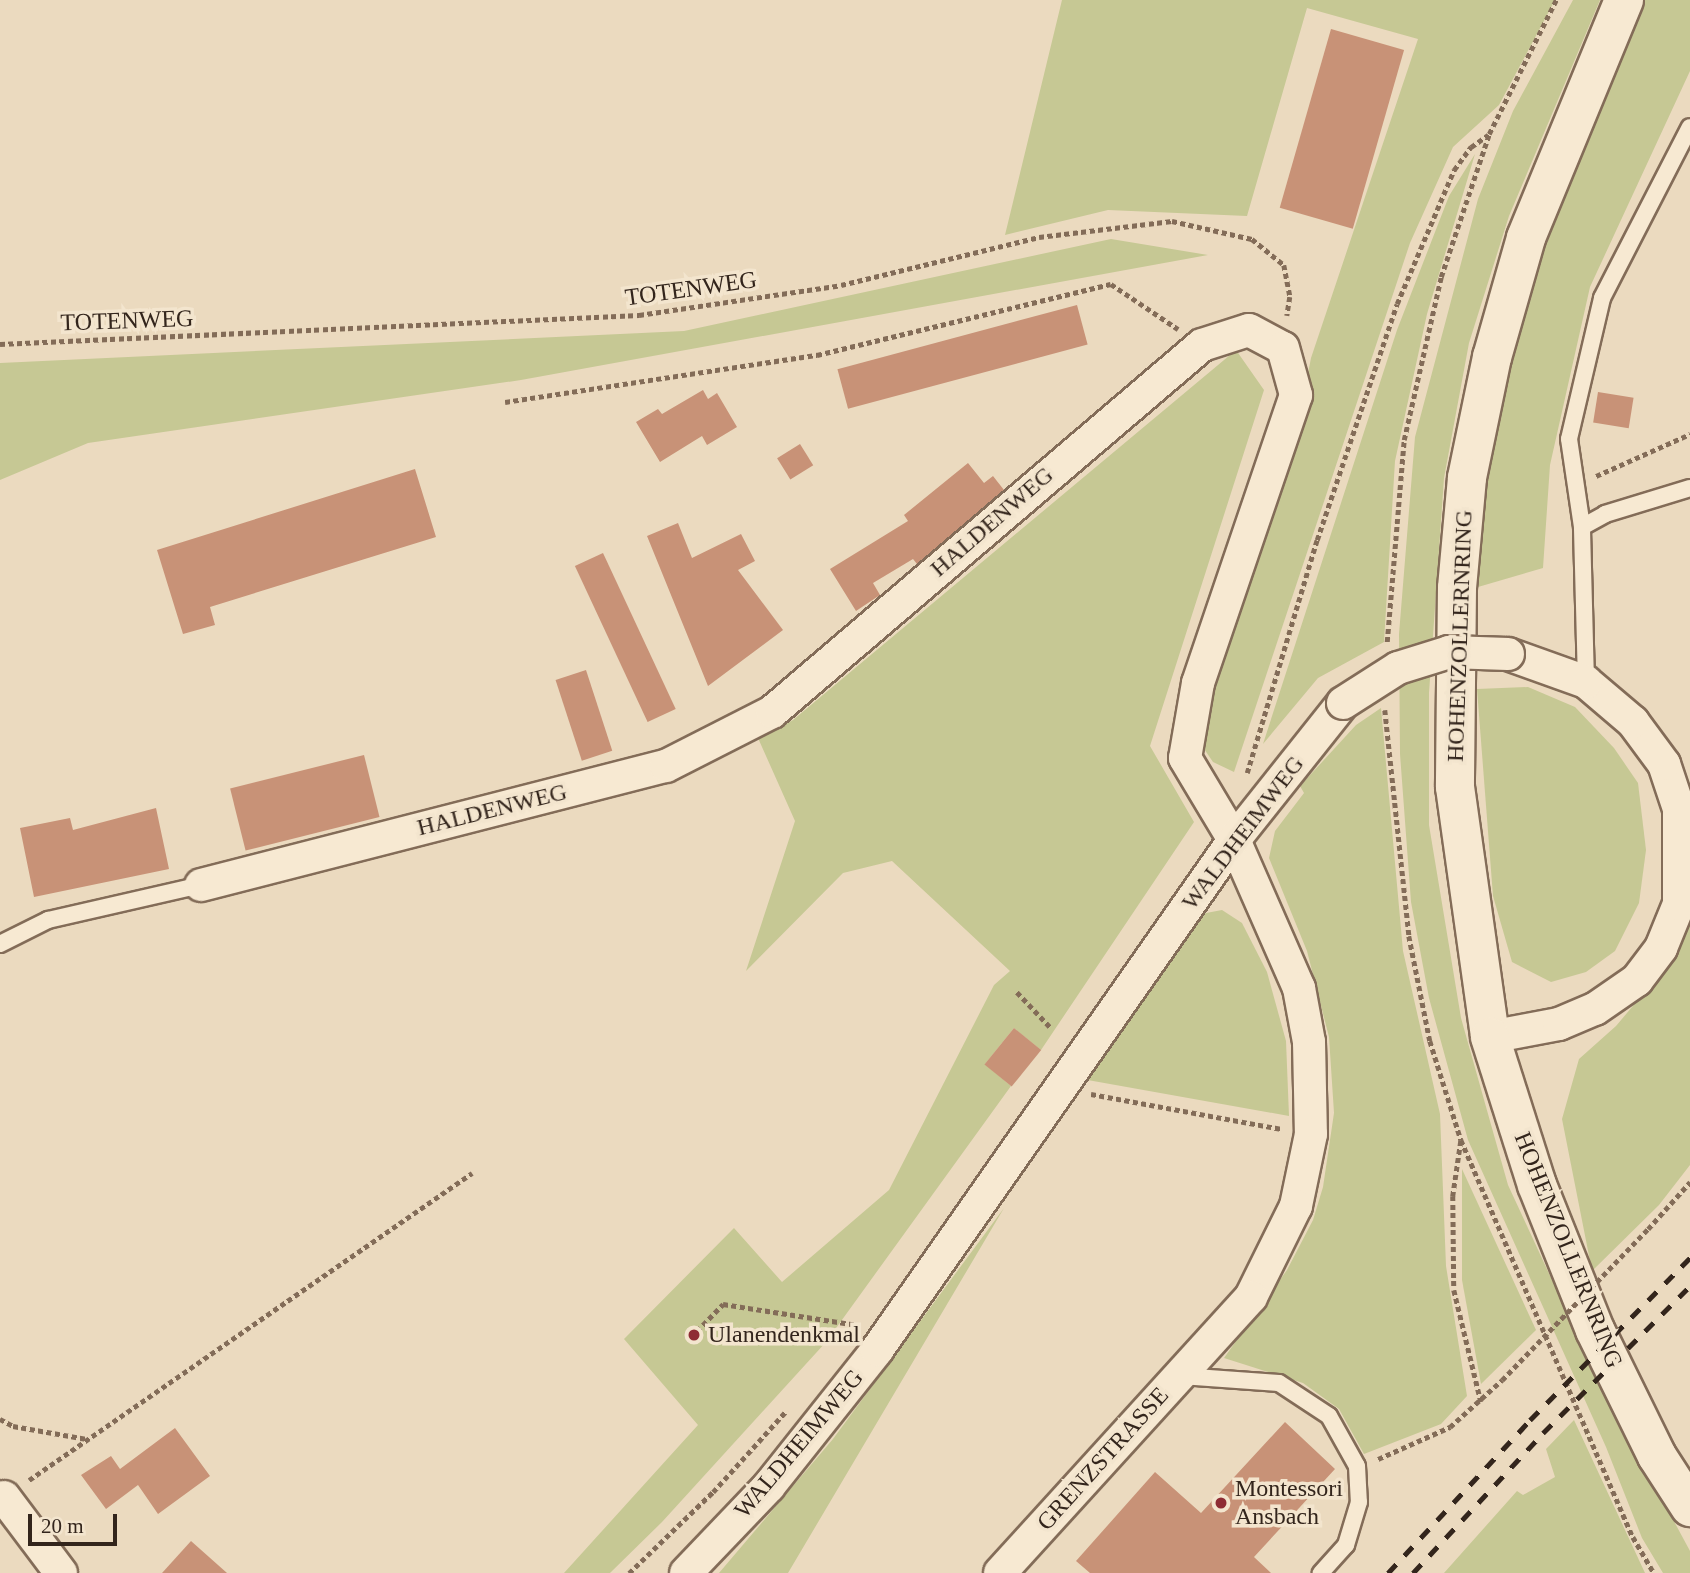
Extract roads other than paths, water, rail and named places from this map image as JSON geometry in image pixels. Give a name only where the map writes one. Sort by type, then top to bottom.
[{"type":"main road","name":"HOHENZOLLERNRING","points":[[1624,0],[1526,238],[1492,357],[1467,478],[1457,601],[1455,787],[1490,1037],[1537,1185],[1595,1330],[1657,1456],[1690,1507]]},
{"type":"street","name":"HALDENWEG","points":[[201,885],[666,766],[772,712],[1202,345],[1248,330],[1283,348],[1296,395],[1198,683],[1185,758],[1234,840]]},
{"type":"street","name":"WALDHEIMWEG","points":[[686,1573],[769,1486],[877,1350],[1234,840],[1343,703],[1398,668],[1449,652],[1508,654],[1586,682],[1633,722],[1664,764],[1679,809],[1679,904],[1661,948],[1637,980],[1595,1009],[1559,1024],[1490,1037]]},
{"type":"street","points":[[1178,1377],[1251,1297],[1296,1206],[1311,1134],[1309,1042],[1299,988],[1234,840]]},
{"type":"street","name":"GRENZSTRASSE","points":[[1000,1573],[1178,1377]]},
{"type":"street","points":[[4,1497],[61,1573]]},
{"type":"lane","points":[[1586,682],[1582,527],[1573,486],[1569,439],[1602,298],[1690,127]]},
{"type":"lane","points":[[1582,527],[1605,514],[1690,488]]},
{"type":"lane","points":[[0,944],[48,920],[201,885]]},
{"type":"lane","name":"GRENZSTRASSE","points":[[1178,1377],[1279,1383],[1329,1416],[1357,1466],[1359,1502],[1346,1545],[1321,1573]]},
{"type":"railway","points":[[1388,1573],[1530,1420],[1690,1258]]},
{"type":"railway","points":[[1413,1573],[1543,1433],[1690,1286]]},
{"type":"place","name":"Ulanendenkmal","points":[[694,1335]]},
{"type":"place","name":"Montessori Ansbach","points":[[1221,1503]]}]
